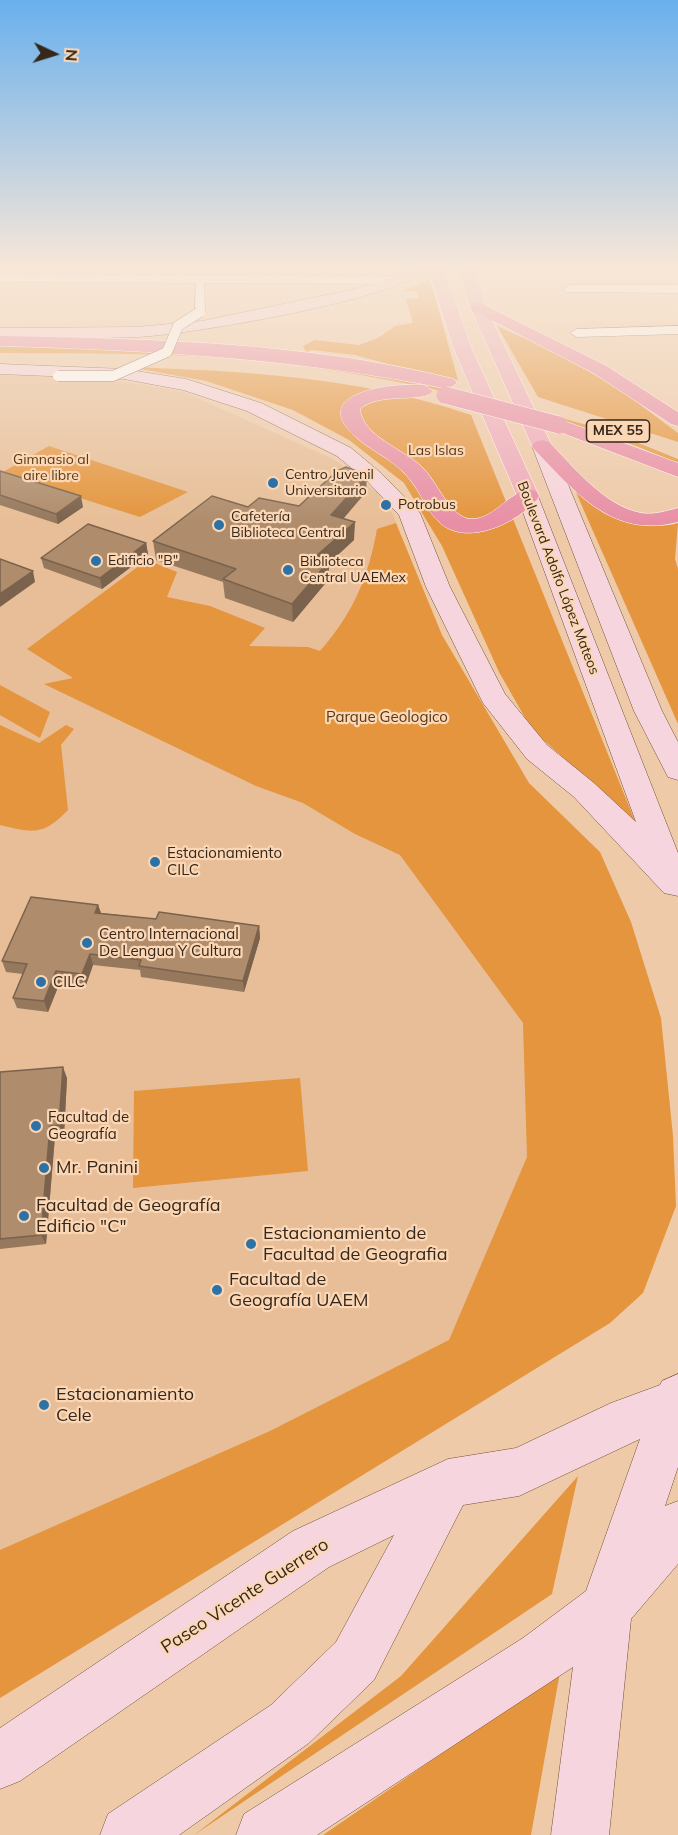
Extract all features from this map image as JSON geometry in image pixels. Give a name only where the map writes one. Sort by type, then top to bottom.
[{"type":"highway","name":"MEX 55","points":[[235,352],[394,371],[446,389],[559,418],[678,453]]},
{"type":"highway","points":[[565,352],[599,369],[678,420]]},
{"type":"highway","name":"MEX 55","points":[[0,356],[123,357],[243,364],[334,374],[424,391],[446,389]]},
{"type":"highway","points":[[424,391],[370,395],[350,408],[351,420],[357,429],[410,467],[433,493],[440,509],[455,523],[475,526],[496,520],[528,496]]},
{"type":"highway","name":"MEX 55","points":[[559,418],[583,434],[677,481]]},
{"type":"highway","points":[[542,446],[611,510],[652,520],[678,515]]},
{"type":"main road","name":"Boulevard Adolfo López Mateos","points":[[464,352],[528,496],[676,888]]},
{"type":"main road","points":[[499,352],[542,446],[630,668],[678,770]]},
{"type":"main road","points":[[0,369],[124,374],[186,385],[254,407],[344,452],[374,477],[409,513],[438,587],[493,697],[537,752],[584,790],[625,830],[676,888]]},
{"type":"main road","points":[[580,1835],[606,1608],[677,1401]]},
{"type":"main road","name":"Paseo Vicente Guerrero","points":[[0,1761],[311,1549],[448,1483],[519,1473],[628,1420],[677,1401]]},
{"type":"main road","points":[[129,1835],[290,1724],[355,1662],[448,1483]]},
{"type":"main road","points":[[265,1835],[542,1657],[606,1608],[678,1526]]},
{"type":"street","points":[[58,376],[113,376],[167,352]]},
{"type":"shaded area","points":[[0,374],[110,379],[184,392],[335,460],[376,492],[394,516],[615,1248],[610,1323],[0,1698]]},
{"type":"green space","points":[[208,352],[438,384],[609,431],[678,459],[678,464],[621,440],[563,422],[458,395],[359,375],[259,361],[195,356],[0,353]]},
{"type":"green space","points":[[326,352],[450,352],[458,380],[438,378],[355,355]]},
{"type":"green space","points":[[512,352],[556,352],[622,391],[678,433],[678,442],[538,397]]},
{"type":"green space","name":"Las Islas","points":[[129,367],[259,374],[345,384],[429,402],[471,415],[635,821],[532,730],[499,672],[442,546],[404,483],[349,440],[293,410],[206,381]]},
{"type":"green space","name":"Gimnasio al aire libre","points":[[49,446],[188,492],[140,517],[1,473]]},
{"type":"green space","points":[[574,488],[589,503],[613,517],[646,525],[678,523],[675,559],[678,569],[678,724]]},
{"type":"green space","name":"Parque Geologico","points":[[396,523],[442,635],[529,783],[600,852],[631,922],[661,1018],[673,1136],[676,1206],[643,1293],[610,1323],[0,1698],[0,1550],[270,1431],[449,1340],[527,1157],[523,1023],[400,855],[355,834],[303,803],[256,786],[44,684],[73,678],[27,649],[147,560],[177,572],[167,597],[210,606],[265,628],[249,646],[308,647],[320,651],[342,623],[358,594],[369,564],[377,529]]},
{"type":"green space","points":[[0,685],[50,712],[40,738],[0,715]]},
{"type":"green space","points":[[0,725],[39,743],[66,725],[74,729],[61,745],[68,810],[44,828],[29,831],[0,825]]},
{"type":"green space","points":[[300,1078],[308,1171],[133,1188],[134,1091]]},
{"type":"green space","points":[[578,1476],[552,1594],[194,1835],[401,1676]]},
{"type":"green space","points":[[560,1672],[531,1835],[323,1835]]},
{"type":"building","points":[[346,467],[367,475],[331,515],[355,522],[315,557],[329,561],[292,604],[223,579],[236,569],[153,541],[212,496],[248,507],[259,498],[299,506],[337,471]]},
{"type":"building","points":[[0,471],[81,496],[56,514],[0,495]]},
{"type":"building","name":"Edificio \"B\"","points":[[88,524],[146,543],[100,578],[41,558]]},
{"type":"building","points":[[0,559],[33,571],[0,594]]},
{"type":"building","points":[[31,897],[98,905],[95,913],[156,919],[159,912],[259,926],[243,981],[139,966],[141,960],[90,954],[82,974],[56,971],[44,1001],[13,998],[27,964],[2,961]]},
{"type":"building","points":[[63,1067],[59,1125],[50,1126],[41,1235],[0,1239],[0,1072]]},
{"type":"place","name":"Centro Juvenil Universitario","points":[[273,483]]},
{"type":"place","name":"Potrobus","points":[[386,505]]},
{"type":"place","name":"Cafetería Biblioteca Central","points":[[219,525]]},
{"type":"place","name":"Edificio \"B\"","points":[[96,561]]},
{"type":"place","name":"Biblioteca Central UAEMex","points":[[288,570]]},
{"type":"place","name":"Estacionamiento CILC","points":[[155,862]]},
{"type":"place","name":"Centro Internacional De Lengua Y Cultura","points":[[87,943]]},
{"type":"place","name":"CILC","points":[[41,982]]},
{"type":"place","name":"Facultad de Geografía","points":[[36,1126]]},
{"type":"place","name":"Mr. Panini","points":[[44,1168]]},
{"type":"place","name":"Facultad de Geografía Edificio \"C\"","points":[[24,1216]]},
{"type":"place","name":"Estacionamiento de Facultad de Geografia","points":[[251,1244]]},
{"type":"place","name":"Facultad de Geografía UAEM","points":[[217,1290]]},
{"type":"place","name":"Estacionamiento Cele","points":[[44,1405]]}]
